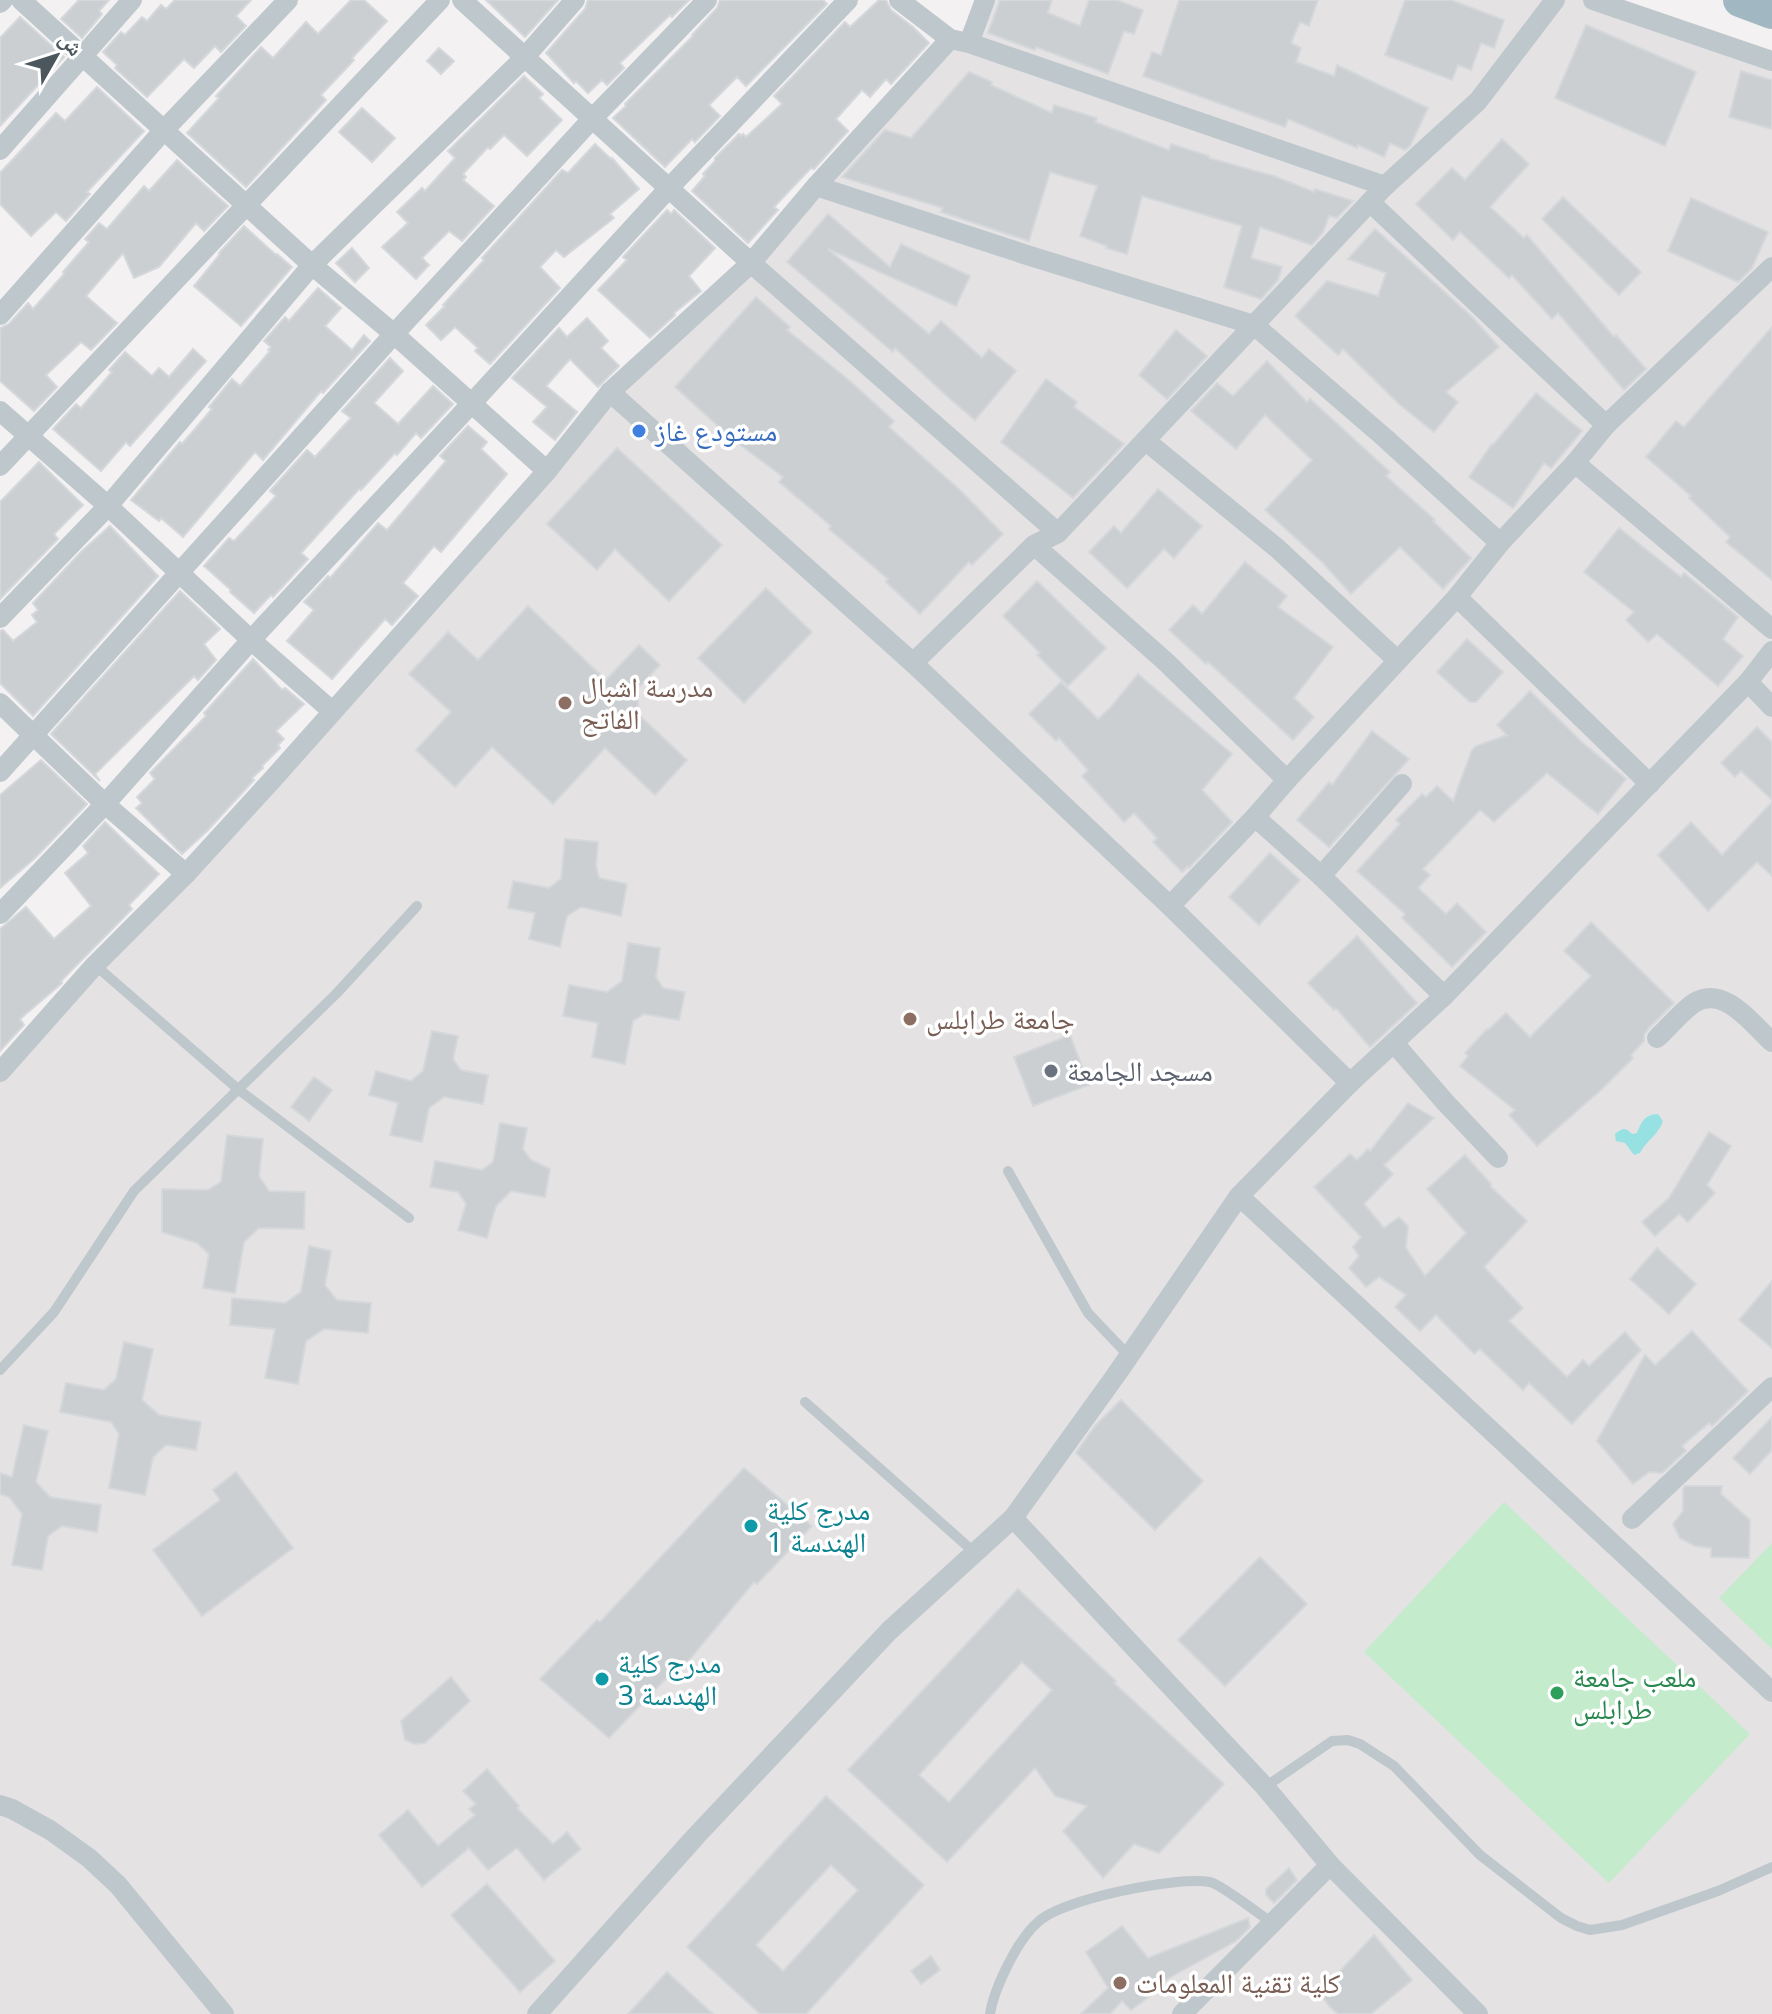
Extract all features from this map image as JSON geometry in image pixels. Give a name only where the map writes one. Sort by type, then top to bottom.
[{"type":"highway","points":[[1740,0],[1772,12]]},
{"type":"street","points":[[21,0],[312,265],[547,471]]},
{"type":"street","points":[[0,150],[132,0]]},
{"type":"street","points":[[0,315],[164,130],[288,0]]},
{"type":"street","points":[[0,466],[440,0]]},
{"type":"street","points":[[462,0],[751,263],[1058,533]]},
{"type":"street","points":[[0,618],[108,506],[312,265],[524,58],[575,0]]},
{"type":"street","points":[[0,772],[394,334],[592,119],[707,0]]},
{"type":"street","points":[[0,914],[105,804],[251,640],[669,188],[848,0]]},
{"type":"street","points":[[899,0],[959,41],[1385,186]]},
{"type":"street","points":[[0,1072],[95,965],[186,874],[547,471],[610,392],[751,263],[816,186],[959,41],[985,0]]},
{"type":"street","points":[[913,663],[1034,545],[1058,533],[1385,186],[1478,101],[1555,0]]},
{"type":"street","points":[[1593,0],[1772,61]]},
{"type":"street","points":[[816,186],[1254,325],[1500,543]]},
{"type":"street","points":[[1370,202],[1606,425]]},
{"type":"street","points":[[1170,906],[1457,597],[1500,543],[1606,425],[1772,267]]},
{"type":"street","points":[[610,392],[913,663],[1170,906],[1350,1083]]},
{"type":"street","points":[[0,411],[332,711]]},
{"type":"street","points":[[1146,441],[1278,549],[1397,660]]},
{"type":"street","points":[[1575,463],[1772,629]]},
{"type":"street","points":[[1034,545],[1166,662],[1287,780]]},
{"type":"street","points":[[1457,597],[1650,784]]},
{"type":"street","points":[[537,2014],[696,1836],[889,1631],[1013,1518],[1239,1196],[1350,1083],[1444,996],[1748,682],[1772,651]]},
{"type":"street","points":[[1748,682],[1772,707]]},
{"type":"street","points":[[0,703],[105,804],[186,874]]},
{"type":"street","points":[[1321,876],[1402,784]]},
{"type":"street","points":[[1255,817],[1321,876],[1444,996]]},
{"type":"street","points":[[1657,1038],[1695,1003],[1706,999],[1717,999],[1734,1006],[1770,1036]]},
{"type":"street","points":[[1394,1043],[1498,1158]]},
{"type":"street","points":[[1239,1196],[1772,1692]]},
{"type":"street","points":[[1632,1519],[1772,1387]]},
{"type":"street","points":[[1013,1518],[1265,1787],[1330,1865],[1478,2014]]},
{"type":"street","points":[[0,1805],[50,1830],[89,1858],[118,1885],[224,2014]]},
{"type":"street","points":[[1182,2014],[1330,1865]]},
{"type":"lane","points":[[0,1370],[54,1312],[134,1191],[336,994],[417,906]]},
{"type":"lane","points":[[95,965],[239,1090],[409,1218]]},
{"type":"lane","points":[[1008,1171],[1088,1313],[1129,1356]]},
{"type":"lane","points":[[805,1402],[975,1553]]},
{"type":"lane","points":[[1265,1787],[1332,1741],[1348,1740],[1360,1744],[1394,1766],[1480,1855],[1561,1918],[1590,1930],[1622,1925],[1718,1891],[1772,1867]]},
{"type":"lane","points":[[990,2014],[1013,1953],[1039,1920],[1068,1906],[1110,1893],[1175,1883],[1212,1882],[1272,1923]]},
{"type":"shaded area","name":"جامعة طرابلس","points":[[985,0],[1593,0],[1772,61],[1772,2014],[0,2014],[0,1072],[547,471],[751,263],[950,39],[969,43]]},
{"type":"green space","name":"ملعب جامعة طرابلس","points":[[1504,1502],[1750,1734],[1609,1883],[1364,1652]]},
{"type":"green space","points":[[1772,1543],[1772,1649],[1719,1598]]},
{"type":"water","points":[[1658,1114],[1663,1121],[1661,1126],[1640,1153],[1634,1155],[1625,1143],[1616,1141],[1615,1134],[1620,1130],[1637,1133],[1644,1119]]},
{"type":"building","points":[[79,0],[109,0],[99,11],[102,14],[82,38],[61,19]]},
{"type":"building","points":[[175,0],[251,0],[236,16],[246,26],[221,52],[215,46],[194,68],[184,59],[147,97],[115,68],[117,65],[103,52],[121,32],[125,35],[142,17],[147,21],[161,5],[166,9]]},
{"type":"building","points":[[351,0],[364,0],[387,21],[321,95],[326,100],[246,187],[187,133],[261,47],[273,58],[306,22],[318,34]]},
{"type":"building","points":[[486,0],[558,0],[525,37]]},
{"type":"building","points":[[588,0],[689,0],[620,63],[624,68],[607,85],[602,80],[588,93],[576,81],[574,83],[546,53],[585,9]]},
{"type":"building","points":[[720,0],[823,0],[827,4],[746,86],[737,77],[709,105],[720,116],[665,167],[613,118],[693,36],[717,8]]},
{"type":"building","points":[[879,0],[886,0],[891,10],[929,43],[891,84],[886,79],[870,97],[862,90],[836,119],[848,131],[774,207],[778,210],[748,243],[692,191],[715,158],[739,134],[746,137],[782,104],[774,96],[845,22],[850,27]]},
{"type":"building","points":[[1000,0],[1052,0],[1048,13],[1080,26],[1089,0],[1117,0],[1143,10],[1134,34],[1124,31],[1108,74],[988,33]]},
{"type":"building","points":[[1179,0],[1318,0],[1309,26],[1300,22],[1291,43],[1301,48],[1296,62],[1334,76],[1337,65],[1428,108],[1410,146],[1405,150],[1390,143],[1384,157],[1288,119],[1285,127],[1143,76],[1152,52],[1161,55]]},
{"type":"building","points":[[1405,0],[1451,0],[1504,20],[1494,48],[1481,43],[1471,70],[1458,65],[1452,80],[1385,55]]},
{"type":"building","points":[[20,17],[64,57],[0,126],[0,38]]},
{"type":"building","points":[[1586,25],[1696,72],[1665,146],[1555,98]]},
{"type":"building","points":[[439,48],[454,61],[441,74],[427,61]]},
{"type":"building","points":[[1741,71],[1772,80],[1772,129],[1729,117]]},
{"type":"building","points":[[969,72],[1052,113],[1054,105],[1097,118],[1095,122],[1169,150],[1171,144],[1274,176],[1314,192],[1315,189],[1353,201],[1337,218],[1329,216],[1323,232],[1312,245],[1260,227],[1251,258],[1282,267],[1278,280],[1261,299],[1224,287],[1242,226],[1142,196],[1127,254],[1080,236],[1097,186],[1050,172],[1029,241],[941,212],[943,208],[842,177],[885,130],[911,138]]},
{"type":"building","points":[[524,76],[543,94],[539,98],[562,120],[527,156],[504,135],[463,174],[466,177],[463,180],[494,206],[462,241],[449,231],[422,258],[429,265],[416,279],[382,247],[408,223],[397,212],[422,188],[425,191],[455,158],[448,151]]},
{"type":"building","points":[[97,87],[144,131],[87,192],[90,194],[66,221],[56,212],[31,236],[0,204],[0,173],[56,113],[65,121]]},
{"type":"building","points":[[362,108],[395,138],[372,162],[339,132]]},
{"type":"building","points":[[1502,139],[1529,164],[1490,207],[1524,238],[1527,235],[1614,337],[1616,335],[1646,369],[1624,390],[1558,313],[1552,319],[1512,275],[1509,278],[1460,232],[1453,240],[1416,204],[1452,168],[1465,180]]},
{"type":"building","points":[[595,144],[639,189],[610,214],[614,218],[564,257],[556,250],[540,267],[560,288],[490,364],[455,327],[441,340],[426,325],[562,170],[568,173]]},
{"type":"building","points":[[177,160],[228,206],[204,231],[196,223],[159,267],[134,278],[123,253],[86,296],[117,323],[91,350],[81,342],[46,375],[57,387],[34,411],[0,381],[0,328],[9,324],[28,303],[33,309],[89,242],[85,239],[99,223],[107,229],[144,186],[149,191]]},
{"type":"building","points":[[1563,197],[1641,272],[1619,295],[1542,219]]},
{"type":"building","points":[[1691,198],[1768,232],[1752,268],[1738,282],[1668,251]]},
{"type":"building","points":[[667,210],[671,214],[674,210],[715,248],[689,276],[701,291],[650,338],[598,290],[627,260],[623,257]]},
{"type":"building","points":[[828,214],[890,267],[901,244],[970,276],[956,306],[828,249],[929,334],[941,321],[982,358],[989,349],[1016,371],[975,420],[895,348],[893,352],[787,262]]},
{"type":"building","points":[[244,226],[292,267],[241,326],[194,286]]},
{"type":"building","points":[[1375,229],[1472,317],[1499,347],[1446,392],[1458,402],[1434,432],[1399,404],[1343,349],[1338,355],[1295,316],[1327,281],[1378,296],[1386,273],[1348,259]]},
{"type":"building","points":[[352,248],[369,268],[355,282],[336,263]]},
{"type":"building","points":[[318,288],[341,308],[325,326],[352,350],[364,335],[370,341],[323,393],[321,391],[263,460],[255,452],[183,537],[161,518],[159,521],[131,500],[212,409],[209,407],[232,379],[240,386],[270,351],[271,347],[264,341],[285,317],[289,321]]},
{"type":"building","points":[[756,297],[790,327],[787,330],[894,421],[889,427],[961,491],[1003,534],[972,565],[969,562],[920,614],[886,582],[888,579],[779,482],[783,477],[731,438],[675,387]]},
{"type":"building","points":[[587,318],[608,341],[601,348],[619,366],[598,387],[570,359],[546,386],[577,412],[555,440],[533,422],[547,407],[512,378],[559,328],[567,337]]},
{"type":"building","points":[[1772,327],[1772,580],[1726,542],[1730,537],[1689,498],[1691,496],[1646,457],[1676,421],[1684,427]]},
{"type":"building","points":[[1176,330],[1207,356],[1167,399],[1139,375]]},
{"type":"building","points":[[193,349],[206,361],[130,446],[126,442],[101,471],[53,429],[76,404],[81,408],[125,352],[152,376],[159,368],[169,377]]},
{"type":"building","points":[[390,358],[403,371],[374,403],[398,424],[433,386],[453,404],[421,438],[416,433],[360,488],[301,553],[308,559],[254,613],[204,566],[229,538],[234,541],[276,496],[270,491],[307,450],[315,457],[351,418],[342,411]]},
{"type":"building","points":[[1267,361],[1307,402],[1310,399],[1390,472],[1386,476],[1471,558],[1443,589],[1400,547],[1351,594],[1322,562],[1265,510],[1312,460],[1265,415],[1236,449],[1191,411],[1217,383],[1233,396]]},
{"type":"building","points":[[1046,379],[1077,402],[1074,407],[1124,444],[1073,498],[1001,442]]},
{"type":"building","points":[[1536,393],[1582,431],[1551,468],[1544,463],[1513,508],[1469,477],[1492,444]]},
{"type":"building","points":[[468,426],[487,442],[481,449],[507,474],[441,552],[434,546],[403,583],[418,596],[392,625],[385,619],[332,679],[287,641],[314,610],[304,602],[328,576],[330,578],[378,523],[387,530],[446,461],[440,456]]},
{"type":"building","points":[[617,448],[722,545],[669,601],[615,549],[597,570],[547,524]]},
{"type":"building","points":[[39,462],[83,505],[54,534],[58,539],[0,599],[0,502]]},
{"type":"building","points":[[1158,489],[1202,526],[1174,558],[1164,549],[1127,588],[1089,552],[1114,526],[1121,533]]},
{"type":"building","points":[[110,526],[158,576],[33,716],[0,683],[0,631],[3,630],[13,641],[37,622],[32,615],[38,610],[33,603]]},
{"type":"building","points":[[1619,528],[1681,577],[1684,573],[1738,617],[1723,639],[1743,656],[1718,686],[1657,634],[1648,642],[1626,620],[1634,612],[1584,572]]},
{"type":"building","points":[[1245,562],[1287,596],[1278,607],[1333,647],[1294,698],[1314,717],[1293,740],[1169,630],[1193,605],[1202,614]]},
{"type":"building","points":[[1037,581],[1106,648],[1068,686],[1003,616]]},
{"type":"building","points":[[766,588],[812,632],[744,703],[698,658]]},
{"type":"building","points":[[180,591],[220,629],[204,644],[216,660],[198,680],[194,676],[95,774],[100,781],[51,734]]},
{"type":"building","points":[[528,606],[606,680],[639,645],[660,665],[637,689],[639,715],[687,760],[655,795],[605,748],[553,804],[492,747],[455,787],[416,750],[451,712],[409,674],[448,632],[478,660]]},
{"type":"building","points":[[1467,639],[1503,672],[1476,702],[1470,702],[1437,672]]},
{"type":"building","points":[[253,659],[282,690],[285,688],[304,704],[276,731],[284,739],[278,745],[280,748],[252,778],[254,780],[182,854],[136,808],[142,803],[137,797],[155,779],[150,773],[206,716],[204,713]]},
{"type":"building","points":[[1138,674],[1232,754],[1202,790],[1232,822],[1182,872],[1153,842],[1157,838],[1134,813],[1124,822],[1082,776],[1088,770],[1059,738],[1056,741],[1029,714],[1061,682],[1098,719]]},
{"type":"building","points":[[1530,691],[1583,743],[1626,779],[1598,814],[1547,773],[1494,822],[1480,810],[1423,869],[1430,875],[1418,888],[1446,914],[1457,903],[1486,932],[1452,967],[1402,918],[1405,914],[1357,871],[1400,824],[1396,820],[1422,794],[1426,797],[1437,786],[1453,801],[1472,750],[1507,735],[1497,725]]},
{"type":"building","points":[[1757,727],[1772,742],[1772,800],[1741,771],[1735,777],[1721,763]]},
{"type":"building","points":[[1372,731],[1409,759],[1329,847],[1297,820],[1329,782],[1332,785]]},
{"type":"building","points":[[41,760],[87,804],[35,858],[0,888],[0,795]]},
{"type":"building","points":[[1772,802],[1772,876],[1757,862],[1708,911],[1658,855],[1691,822],[1722,855]]},
{"type":"building","points":[[105,822],[159,874],[129,905],[132,909],[62,983],[20,1019],[24,1025],[0,1051],[0,929],[26,907],[54,939],[91,906],[65,873],[88,853],[83,846]]},
{"type":"building","points":[[565,839],[598,842],[596,865],[599,878],[627,884],[621,916],[581,907],[567,916],[560,947],[529,939],[535,913],[508,908],[513,881],[549,888],[561,879]]},
{"type":"building","points":[[1270,853],[1300,880],[1259,925],[1229,897]]},
{"type":"building","points":[[1591,922],[1674,1003],[1648,1029],[1644,1041],[1631,1055],[1633,1058],[1537,1146],[1509,1115],[1515,1110],[1460,1066],[1468,1056],[1465,1053],[1506,1013],[1530,1037],[1591,976],[1564,951]]},
{"type":"building","points":[[1357,936],[1417,1003],[1370,1047],[1336,1008],[1334,1010],[1308,983]]},
{"type":"building","points":[[628,943],[660,948],[656,977],[663,988],[685,992],[679,1020],[644,1014],[633,1021],[625,1064],[592,1057],[598,1023],[563,1016],[569,985],[607,992],[622,981]]},
{"type":"building","points":[[432,1031],[458,1036],[453,1059],[461,1070],[488,1075],[483,1104],[444,1097],[429,1108],[422,1142],[390,1135],[398,1103],[369,1095],[376,1071],[411,1081],[423,1071]]},
{"type":"building","name":"مسجد الجامعة","points":[[1070,1035],[1089,1085],[1033,1106],[1014,1057]]},
{"type":"building","points":[[314,1077],[332,1090],[309,1121],[291,1107]]},
{"type":"building","points":[[1408,1103],[1434,1118],[1384,1165],[1393,1174],[1364,1204],[1384,1228],[1399,1217],[1408,1226],[1406,1248],[1425,1276],[1466,1233],[1427,1189],[1465,1155],[1490,1186],[1527,1221],[1484,1267],[1523,1308],[1509,1321],[1567,1377],[1583,1360],[1589,1366],[1625,1332],[1641,1350],[1572,1424],[1529,1383],[1523,1390],[1480,1349],[1474,1354],[1436,1315],[1420,1331],[1395,1307],[1406,1295],[1379,1277],[1366,1287],[1349,1268],[1359,1256],[1353,1247],[1361,1237],[1314,1187],[1350,1154],[1357,1160],[1368,1149],[1370,1151]]},
{"type":"building","points":[[500,1123],[527,1128],[523,1149],[531,1160],[550,1169],[545,1197],[511,1191],[496,1206],[487,1238],[458,1230],[466,1204],[458,1192],[430,1187],[435,1161],[482,1170],[493,1162]]},
{"type":"building","points":[[1709,1132],[1731,1146],[1707,1185],[1715,1193],[1688,1222],[1679,1214],[1655,1236],[1642,1222],[1669,1198]]},
{"type":"building","points":[[227,1135],[263,1139],[259,1176],[269,1191],[305,1192],[304,1229],[259,1228],[244,1242],[235,1293],[203,1288],[209,1254],[197,1243],[162,1232],[162,1189],[208,1190],[221,1182]]},
{"type":"building","points":[[309,1246],[331,1251],[325,1285],[337,1300],[371,1303],[368,1333],[324,1329],[306,1341],[298,1384],[265,1378],[275,1329],[230,1325],[232,1298],[285,1303],[301,1292]]},
{"type":"building","points":[[1657,1248],[1696,1284],[1669,1314],[1630,1279]]},
{"type":"building","points":[[1772,1281],[1772,1348],[1739,1320]]},
{"type":"building","points":[[1692,1331],[1748,1391],[1712,1426],[1709,1423],[1682,1446],[1686,1451],[1662,1473],[1649,1472],[1633,1484],[1597,1441],[1645,1355],[1655,1365]]},
{"type":"building","points":[[124,1342],[153,1349],[142,1400],[159,1415],[201,1422],[196,1450],[166,1445],[153,1457],[145,1495],[109,1488],[119,1434],[111,1422],[60,1412],[66,1383],[104,1390],[116,1379]]},
{"type":"building","points":[[1121,1400],[1203,1481],[1155,1530],[1076,1453],[1095,1426]]},
{"type":"building","points":[[1772,1417],[1772,1450],[1750,1474],[1733,1458]]},
{"type":"building","points":[[24,1425],[48,1431],[36,1482],[50,1497],[101,1505],[97,1532],[62,1526],[48,1536],[42,1570],[12,1565],[22,1514],[9,1497],[0,1494],[0,1473],[12,1477]]},
{"type":"building","points":[[744,1468],[812,1526],[757,1584],[754,1582],[685,1665],[682,1662],[609,1738],[540,1679],[597,1620],[600,1622]]},
{"type":"building","points":[[236,1472],[293,1548],[202,1616],[153,1550],[220,1500],[213,1490]]},
{"type":"building","points":[[1685,1486],[1722,1486],[1721,1494],[1750,1520],[1749,1558],[1711,1557],[1711,1548],[1695,1546],[1680,1538],[1673,1524],[1683,1511]]},
{"type":"building","points":[[1260,1557],[1307,1604],[1225,1686],[1178,1640]]},
{"type":"building","points":[[1018,1589],[1224,1784],[1159,1853],[1134,1844],[1103,1878],[1063,1831],[1087,1806],[1055,1796],[1035,1768],[947,1862],[848,1770]],"holes":[[[1022,1662],[1052,1690],[949,1802],[919,1775]]]},
{"type":"building","points":[[451,1677],[470,1701],[425,1743],[415,1744],[405,1740],[401,1721]]},
{"type":"building","points":[[487,1769],[519,1806],[517,1808],[553,1844],[567,1832],[581,1849],[544,1880],[517,1848],[488,1870],[469,1848],[422,1887],[379,1835],[408,1810],[438,1846],[475,1815],[469,1809],[476,1804],[463,1791]]},
{"type":"building","points":[[826,1796],[924,1885],[806,2014],[760,2014],[687,1947]],"holes":[[[831,1865],[858,1890],[783,1971],[756,1945]]]},
{"type":"building","points":[[1289,1868],[1297,1880],[1274,1903],[1266,1895],[1266,1889]]},
{"type":"building","points":[[487,1884],[555,1961],[520,1992],[451,1915]]},
{"type":"building","points":[[1248,1918],[1250,1927],[1236,1941],[1162,1982],[1162,1987],[1131,2010],[1122,2001],[1110,2014],[1081,2014],[1108,1988],[1086,1952],[1122,1926],[1148,1958]]},
{"type":"building","points":[[1374,1935],[1412,1980],[1371,2014],[1338,2014],[1320,1992]]},
{"type":"building","points":[[931,1956],[940,1970],[921,1984],[911,1971]]},
{"type":"building","points":[[667,1972],[713,2014],[628,2014]]},
{"type":"place","name":"مستودع غاز","points":[[639,431]]},
{"type":"place","name":"مدرسة اشبال الفاتح","points":[[565,703]]},
{"type":"place","name":"جامعة طرابلس","points":[[910,1019]]},
{"type":"place","name":"مسجد الجامعة","points":[[1051,1071]]},
{"type":"place","name":"مدرج كلية الهندسة 1","points":[[751,1526]]},
{"type":"place","name":"مدرج كلية الهندسة 3","points":[[602,1679]]},
{"type":"place","name":"ملعب جامعة طرابلس","points":[[1557,1693]]},
{"type":"place","name":"كلية تقنية المعلومات","points":[[1120,1983]]}]
